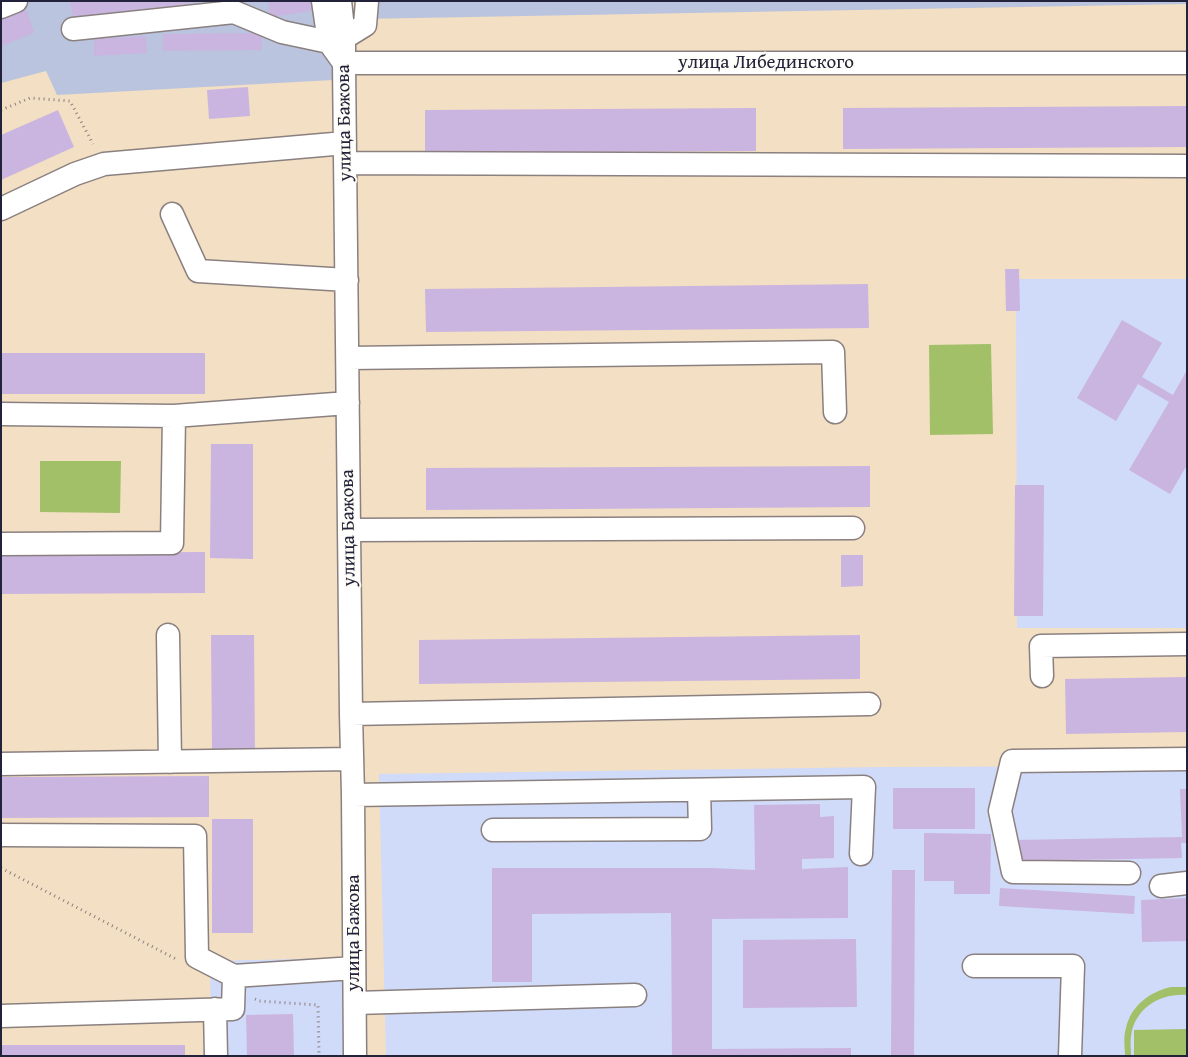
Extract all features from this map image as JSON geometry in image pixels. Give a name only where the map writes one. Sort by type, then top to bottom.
[{"type":"street","points":[[1,7],[16,1]]},
{"type":"street","points":[[323,1],[336,40]]},
{"type":"street","name":"улица Бажова","points":[[340,1],[336,40],[344,63],[356,1056]]},
{"type":"street","points":[[73,29],[234,12],[282,32],[336,40],[365,25],[367,1]]},
{"type":"street","name":"улица Либединского","points":[[344,63],[1187,63]]},
{"type":"street","points":[[1,209],[75,174],[104,164],[345,153],[1187,166]]},
{"type":"street","points":[[172,214],[198,271],[346,280]]},
{"type":"street","points":[[348,358],[833,352],[835,412]]},
{"type":"street","points":[[1,414],[174,416],[348,403]]},
{"type":"street","points":[[1,544],[172,543],[174,416]]},
{"type":"street","points":[[350,530],[853,528]]},
{"type":"street","points":[[168,635],[170,762]]},
{"type":"street","points":[[1042,676],[1041,646],[1187,644]]},
{"type":"street","points":[[351,714],[869,704]]},
{"type":"street","points":[[1,764],[352,759]]},
{"type":"street","points":[[1129,872],[1012,872],[1000,811],[1012,761],[1187,759]]},
{"type":"street","points":[[353,795],[864,787],[861,854]]},
{"type":"street","points":[[493,830],[700,829],[699,790]]},
{"type":"street","points":[[1,836],[195,836],[197,957],[234,976],[354,968]]},
{"type":"street","points":[[1161,886],[1187,882]]},
{"type":"street","points":[[974,966],[1073,966],[1070,1056]]},
{"type":"street","points":[[1,1016],[233,1009],[234,976]]},
{"type":"street","points":[[355,1003],[635,995]]},
{"type":"street","points":[[215,1009],[216,1056]]},
{"type":"path","points":[[1,110],[30,98],[70,101],[104,164]]},
{"type":"shaded area","points":[[1,1],[327,1],[333,80],[57,95],[46,71],[1,83]]},
{"type":"shaded area","points":[[358,1],[1187,1],[1187,4],[360,19]]},
{"type":"shaded area","points":[[1016,279],[1187,279],[1187,628],[1017,628]]},
{"type":"shaded area","points":[[1187,766],[1187,1056],[386,1056],[379,774],[882,767]]},
{"type":"shaded area","points":[[342,958],[344,1056],[211,1056],[210,961]]},
{"type":"green space","points":[[991,344],[993,434],[930,435],[929,345]]},
{"type":"green space","points":[[40,461],[121,461],[120,513],[40,512]]},
{"type":"green space","points":[[1171,987],[1187,987],[1187,995],[1177,995],[1158,1000],[1143,1010],[1133,1026],[1131,1056],[1125,1056],[1125,1031],[1132,1013],[1148,996]]},
{"type":"green space","points":[[1187,1029],[1187,1056],[1134,1056],[1134,1030]]},
{"type":"building","points":[[70,1],[198,1],[198,2],[74,22]]},
{"type":"building","points":[[268,1],[310,1],[311,11],[270,17]]},
{"type":"building","points":[[27,10],[34,33],[1,46],[1,20]]},
{"type":"building","points":[[262,33],[262,50],[163,51],[163,34]]},
{"type":"building","points":[[146,36],[147,53],[94,56],[94,39]]},
{"type":"building","points":[[248,87],[250,116],[209,119],[207,90]]},
{"type":"building","points":[[1187,106],[1187,147],[843,149],[843,108]]},
{"type":"building","points":[[756,108],[756,151],[425,153],[425,110]]},
{"type":"building","points":[[58,110],[74,147],[1,180],[1,135]]},
{"type":"building","points":[[1005,269],[1019,269],[1020,311],[1006,311]]},
{"type":"building","points":[[868,284],[869,328],[426,332],[425,289]]},
{"type":"building","points":[[1122,320],[1162,343],[1142,377],[1173,395],[1187,370],[1187,465],[1170,494],[1129,470],[1169,402],[1138,384],[1116,421],[1077,398]]},
{"type":"building","points":[[1,353],[205,353],[205,394],[1,394]]},
{"type":"building","points":[[211,444],[253,444],[253,559],[210,558]]},
{"type":"building","points":[[870,466],[870,507],[426,510],[426,468]]},
{"type":"building","points":[[1015,485],[1044,485],[1043,616],[1014,616]]},
{"type":"building","points":[[205,552],[205,593],[1,594],[1,553]]},
{"type":"building","points":[[841,555],[863,555],[863,586],[841,587]]},
{"type":"building","points":[[211,635],[254,635],[255,752],[212,752]]},
{"type":"building","points":[[860,635],[860,679],[419,684],[419,640]]},
{"type":"building","points":[[1187,677],[1187,732],[1066,734],[1065,679]]},
{"type":"building","points":[[209,776],[209,817],[1,818],[1,777]]},
{"type":"building","points":[[893,788],[975,788],[975,829],[893,829]]},
{"type":"building","points":[[1180,789],[1187,789],[1187,843],[1181,843],[1182,858],[1018,861],[1017,840],[1182,837]]},
{"type":"building","points":[[820,804],[820,817],[834,816],[834,858],[802,859],[802,869],[848,867],[848,918],[712,919],[712,1049],[851,1048],[851,1056],[672,1056],[671,913],[532,914],[532,982],[492,982],[492,868],[712,868],[755,870],[754,805]]},
{"type":"building","points":[[212,819],[253,819],[253,933],[212,933]]},
{"type":"building","points":[[924,833],[991,834],[990,894],[954,894],[954,881],[924,881]]},
{"type":"building","points":[[892,870],[915,870],[914,1056],[891,1056]]},
{"type":"building","points":[[1000,888],[1135,896],[1134,914],[999,906]]},
{"type":"building","points":[[1187,898],[1187,941],[1142,942],[1141,900]]},
{"type":"building","points":[[856,939],[857,1007],[743,1008],[743,940]]},
{"type":"building","points":[[293,1014],[294,1056],[247,1056],[246,1015]]},
{"type":"building","points":[[1,1045],[185,1045],[185,1056],[1,1056]]}]
